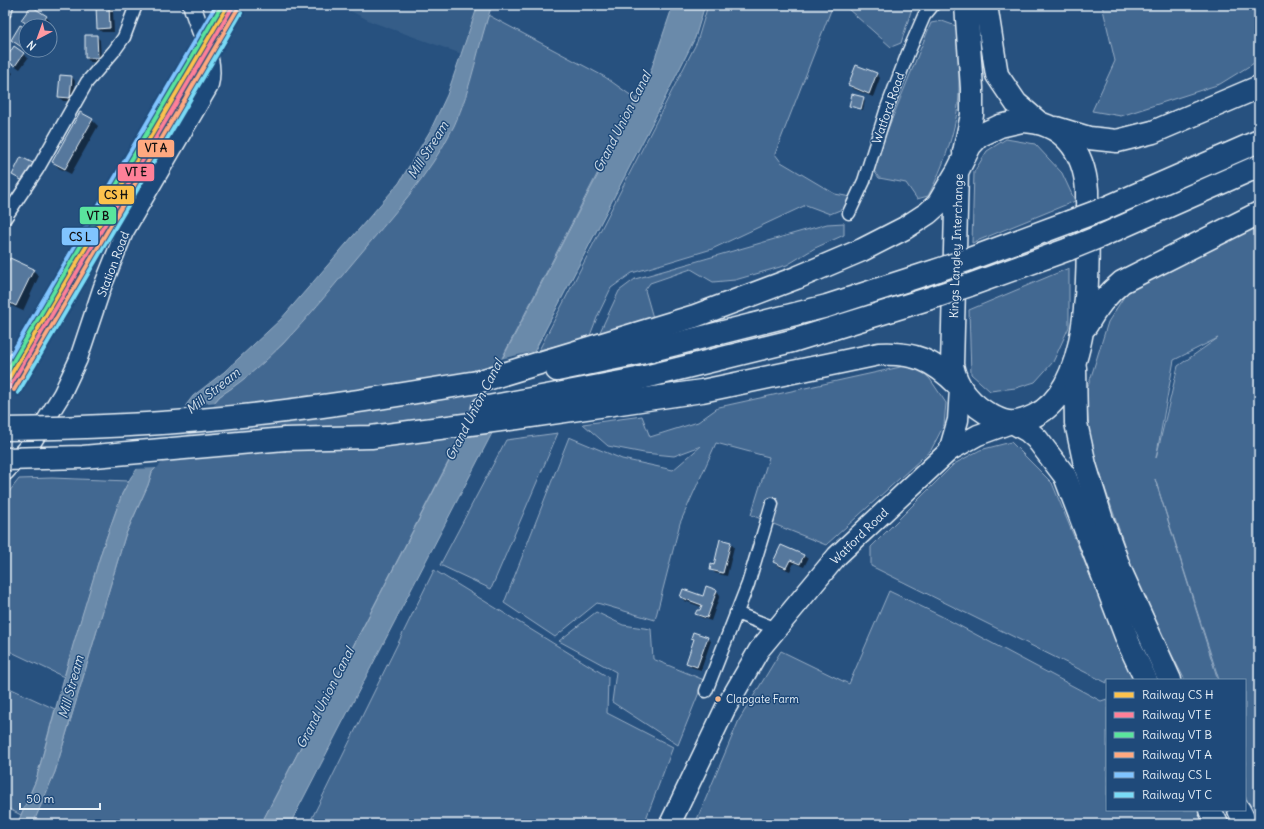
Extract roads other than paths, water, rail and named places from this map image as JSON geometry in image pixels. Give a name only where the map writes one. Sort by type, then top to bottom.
[{"type":"highway","points":[[477,382],[710,311],[796,278],[862,250],[904,228],[928,213],[938,204],[948,190],[960,165],[972,115],[972,88],[966,5]]},
{"type":"highway","points":[[982,8],[997,75],[1016,103],[1071,143],[1079,156],[1086,173],[1087,290],[1084,330]]},
{"type":"highway","points":[[1045,124],[1089,138],[1117,141],[1153,132],[1259,87]]},
{"type":"highway","name":"Kings Langley Interchange","points":[[1045,124],[1011,123],[990,130],[979,136],[960,165],[952,365],[959,387],[972,402],[983,411],[1013,423],[1028,431],[1037,439],[1065,476],[1129,644],[1146,679]]},
{"type":"highway","points":[[5,429],[76,428],[222,418],[361,401],[560,370],[640,353],[827,306],[938,270],[1101,210],[1259,141]]},
{"type":"highway","points":[[5,459],[83,457],[284,439],[494,407],[637,379],[792,341],[967,286],[1101,236],[1259,166]]},
{"type":"highway","points":[[1013,423],[1040,413],[1050,404],[1061,390],[1075,361],[1084,330],[1094,310],[1107,294],[1122,282],[1259,213]]},
{"type":"highway","points":[[284,439],[371,437],[632,401],[702,391],[855,358],[899,353],[915,356],[929,361],[948,375],[959,387]]},
{"type":"highway","points":[[1075,361],[1076,423],[1101,517],[1121,572],[1170,679]]},
{"type":"highway","points":[[1210,811],[1217,824]]},
{"type":"highway","points":[[1240,811],[1246,824]]},
{"type":"main road","name":"Watford Road","points":[[948,451],[958,420],[959,387]]},
{"type":"main road","name":"Watford Road","points":[[670,824],[725,709],[759,650],[837,556],[948,451],[978,435],[1013,423]]},
{"type":"street","points":[[5,12],[7,5]]},
{"type":"street","points":[[5,218],[37,170],[87,82],[124,37],[136,5]]},
{"type":"street","name":"Station Road","points":[[5,472],[33,441],[62,394],[78,360],[102,288],[124,233],[209,87],[211,78],[211,64],[192,5]]},
{"type":"street","name":"Watford Road","points":[[849,213],[864,181],[887,108],[908,53],[924,16],[933,5]]},
{"type":"street","points":[[706,691],[748,584],[772,504]]},
{"type":"street","points":[[736,613],[777,629]]},
{"type":"water","name":"Mill Stream","points":[[478,5],[492,5],[466,97],[454,126],[433,162],[396,212],[293,333],[259,367],[220,396],[152,472],[148,485],[125,536],[55,772],[33,824],[19,824],[18,822],[36,780],[73,645],[102,550],[122,494],[131,477],[193,396],[224,372],[281,319],[399,183],[430,131],[447,95]]},
{"type":"water","points":[[673,5],[705,5],[695,38],[657,114],[290,824],[261,824],[649,76]]},
{"type":"place","name":"Clapgate Farm","points":[[718,699]]},
{"type":"water label","name":"Grand Union Canal","points":[[622,122]]},
{"type":"water label","name":"Grand Union Canal","points":[[474,410]]},
{"type":"water label","name":"Grand Union Canal","points":[[325,698]]}]
